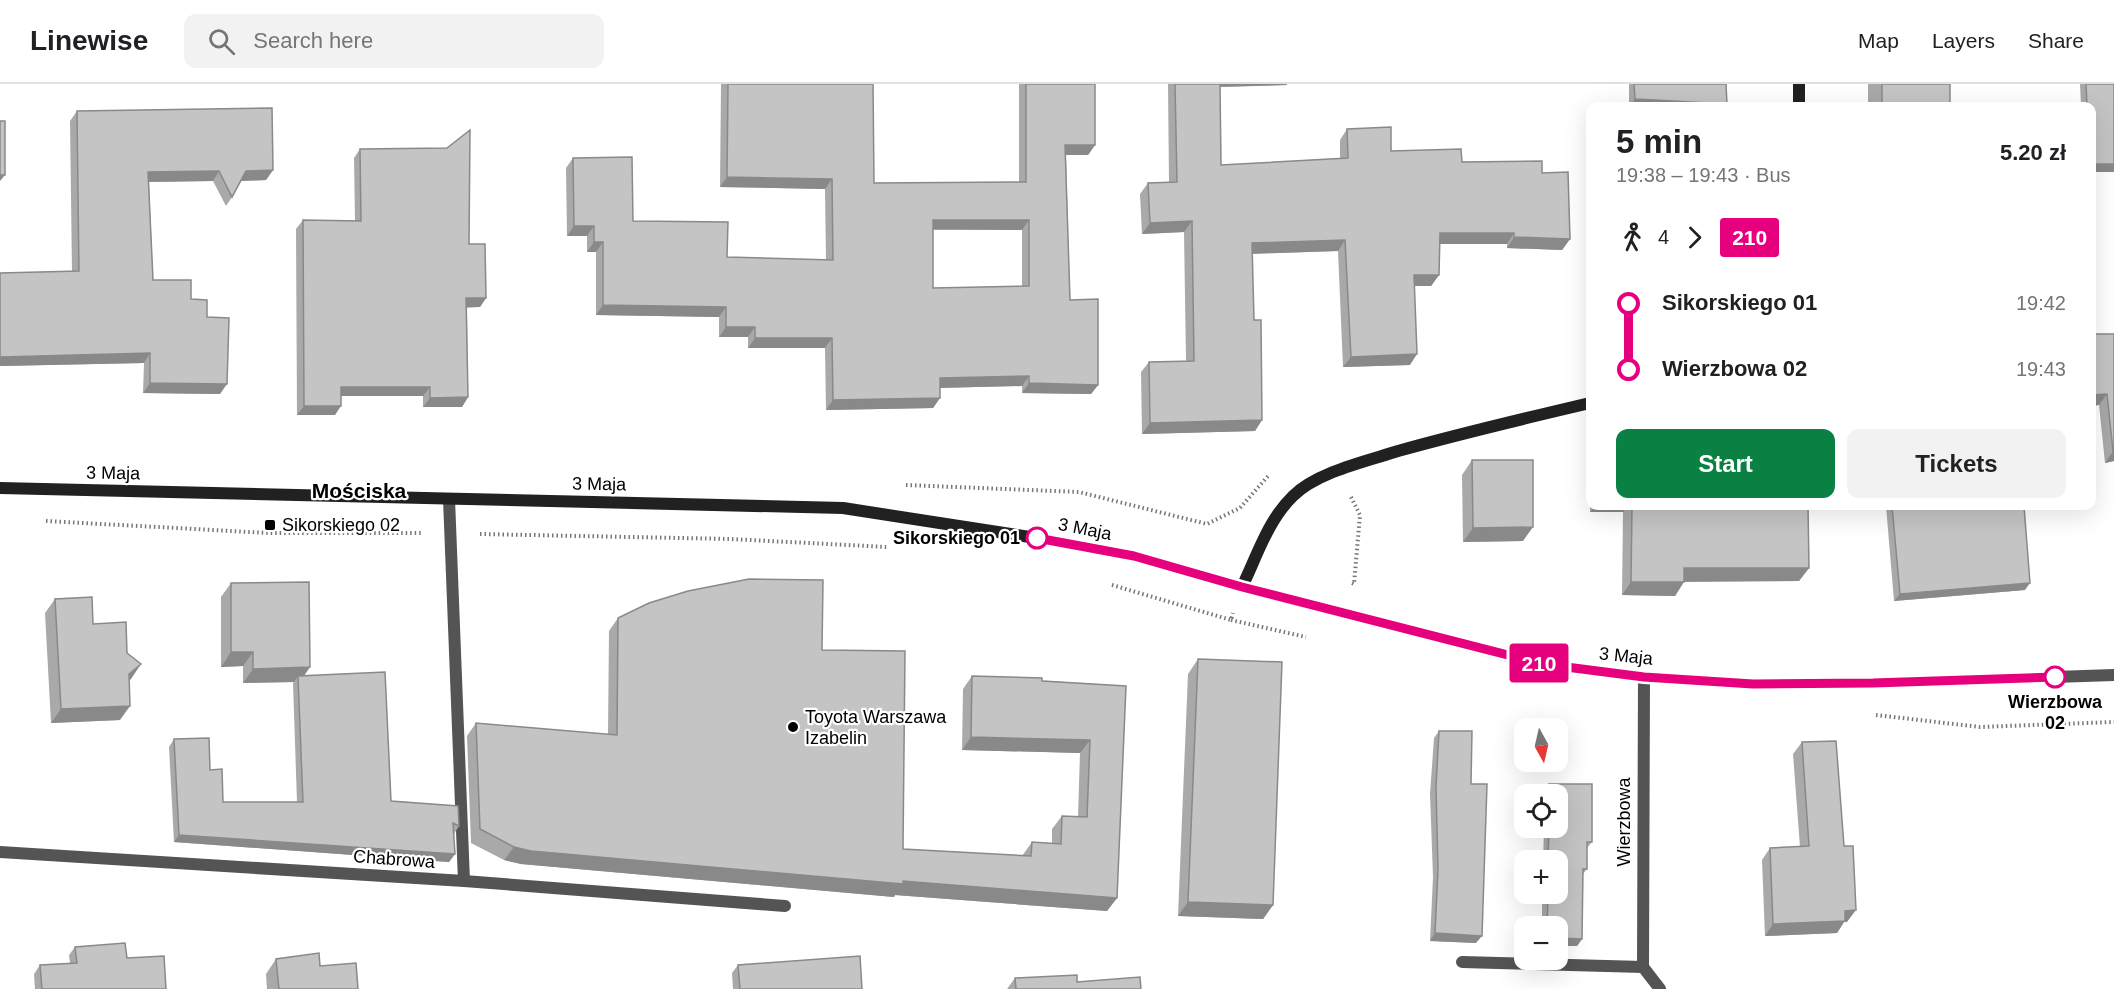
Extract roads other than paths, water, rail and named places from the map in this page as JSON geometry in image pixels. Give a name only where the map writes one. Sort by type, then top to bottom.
[{"type":"main road","points":[[1799,84],[1800,102]]},
{"type":"main road","points":[[1242,587],[1272,522],[1283,506],[1296,493],[1332,473],[1475,429],[1586,404]]},
{"type":"main road","name":"3 Maja","points":[[0,489],[843,508],[1049,540],[1134,556],[1242,587]]},
{"type":"street","points":[[449,499],[464,881]]},
{"type":"street","name":"3 Maja","points":[[1242,587],[1543,664],[1644,677],[1774,684],[2114,675]]},
{"type":"street","name":"Wierzbowa","points":[[1642,966],[1644,677]]},
{"type":"street","name":"Chabrowa","points":[[0,852],[464,881],[785,906]]},
{"type":"street","points":[[1462,962],[1642,966],[1660,989]]},
{"type":"place","name":"Sikorskiego 02","points":[[270,525]]},
{"type":"place","name":"Sikorskiego 01","points":[[1037,538]]},
{"type":"place","name":"Wierzbowa 02","points":[[2055,677]]},
{"type":"place","name":"Toyota Warszawa Izabelin","points":[[793,727]]},
{"type":"district","name":"Mościska","points":[[359,490]]}]
